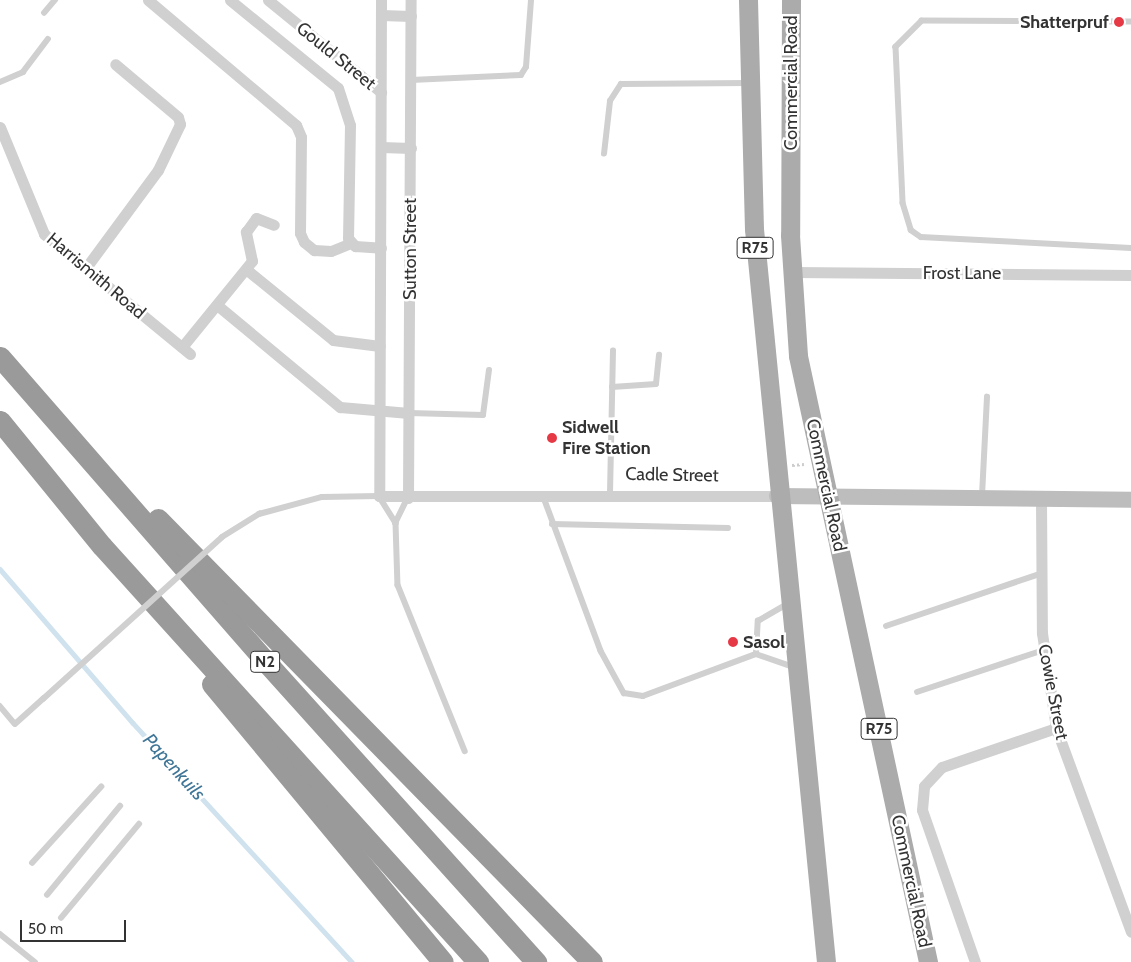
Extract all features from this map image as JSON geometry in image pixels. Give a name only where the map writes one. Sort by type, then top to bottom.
[{"type":"highway","name":"N2","points":[[0,357],[266,662],[536,962]]},
{"type":"highway","points":[[37,399],[592,962]]},
{"type":"highway","name":"N2","points":[[0,421],[102,546],[478,962]]},
{"type":"highway","points":[[102,546],[443,962]]},
{"type":"main road","name":"R75","points":[[748,0],[754,229],[774,468],[792,602],[796,668],[826,962]]},
{"type":"main road","name":"Commercial Road","points":[[791,0],[793,272],[798,356],[928,962]]},
{"type":"street","points":[[148,0],[296,126],[301,137],[300,233],[304,242],[314,250],[331,251],[351,243],[380,248]]},
{"type":"street","points":[[230,0],[342,95],[350,125],[347,215],[351,243]]},
{"type":"street","name":"Gould Street","points":[[268,0],[381,92]]},
{"type":"street","name":"Sutton Street","points":[[379,496],[381,0]]},
{"type":"street","name":"Sutton Street","points":[[408,498],[411,0]]},
{"type":"street","points":[[381,15],[411,16]]},
{"type":"street","points":[[86,269],[158,170],[180,124],[178,116],[115,64]]},
{"type":"street","name":"Harrismith Road","points":[[0,127],[40,227],[86,269],[186,350],[217,305]]},
{"type":"street","points":[[381,147],[410,148]]},
{"type":"street","points":[[274,225],[259,217],[249,227],[246,236],[253,256],[247,270],[217,305],[340,407],[380,412],[409,413]]},
{"type":"street","points":[[247,270],[333,340],[380,346]]},
{"type":"street","name":"Frost Lane","points":[[793,272],[1131,275]]},
{"type":"street","name":"Cadle Street","points":[[379,496],[408,498],[542,493],[1040,501],[1131,500]]},
{"type":"street","name":"Cowie Street","points":[[1040,501],[1040,574],[1044,650],[1056,728],[1131,932]]},
{"type":"street","name":"Commercial Road","points":[[974,962],[922,810],[924,786],[942,767],[1056,728]]},
{"type":"lane","points":[[44,13],[55,0]]},
{"type":"lane","points":[[411,80],[521,75],[526,67],[531,0]]},
{"type":"lane","points":[[1131,22],[922,21],[896,47],[903,203],[911,230],[920,237],[1131,248]]},
{"type":"lane","points":[[0,82],[22,72],[48,39]]},
{"type":"lane","points":[[604,154],[610,101],[621,84],[750,83]]},
{"type":"lane","points":[[610,494],[613,351]]},
{"type":"lane","points":[[612,387],[656,384],[659,355]]},
{"type":"lane","points":[[409,413],[483,415],[489,370]]},
{"type":"lane","points":[[981,500],[987,396]]},
{"type":"lane","points":[[542,493],[601,651],[624,693],[643,696],[756,654],[796,668]]},
{"type":"lane","points":[[379,496],[396,522]]},
{"type":"lane","name":"Cadle Street","points":[[0,706],[16,724],[222,538],[260,514],[303,499],[379,496]]},
{"type":"lane","points":[[408,498],[396,522],[393,556],[407,618],[465,751]]},
{"type":"lane","points":[[552,524],[728,528]]},
{"type":"lane","points":[[886,626],[1040,574]]},
{"type":"lane","points":[[756,654],[760,617],[792,602]]},
{"type":"lane","points":[[917,692],[1044,650]]},
{"type":"lane","points":[[32,863],[101,788]]},
{"type":"lane","points":[[47,895],[120,806]]},
{"type":"lane","points":[[61,918],[139,824]]},
{"type":"lane","points":[[0,934],[35,962]]},
{"type":"path","points":[[774,468],[820,461]]},
{"type":"waterway","name":"Papenkuils","points":[[0,569],[133,723],[352,962]]},
{"type":"place","name":"Shatterpruf","points":[[1119,22]]},
{"type":"place","name":"Sidwell Fire Station","points":[[552,438]]},
{"type":"place","name":"Sasol","points":[[733,642]]}]
